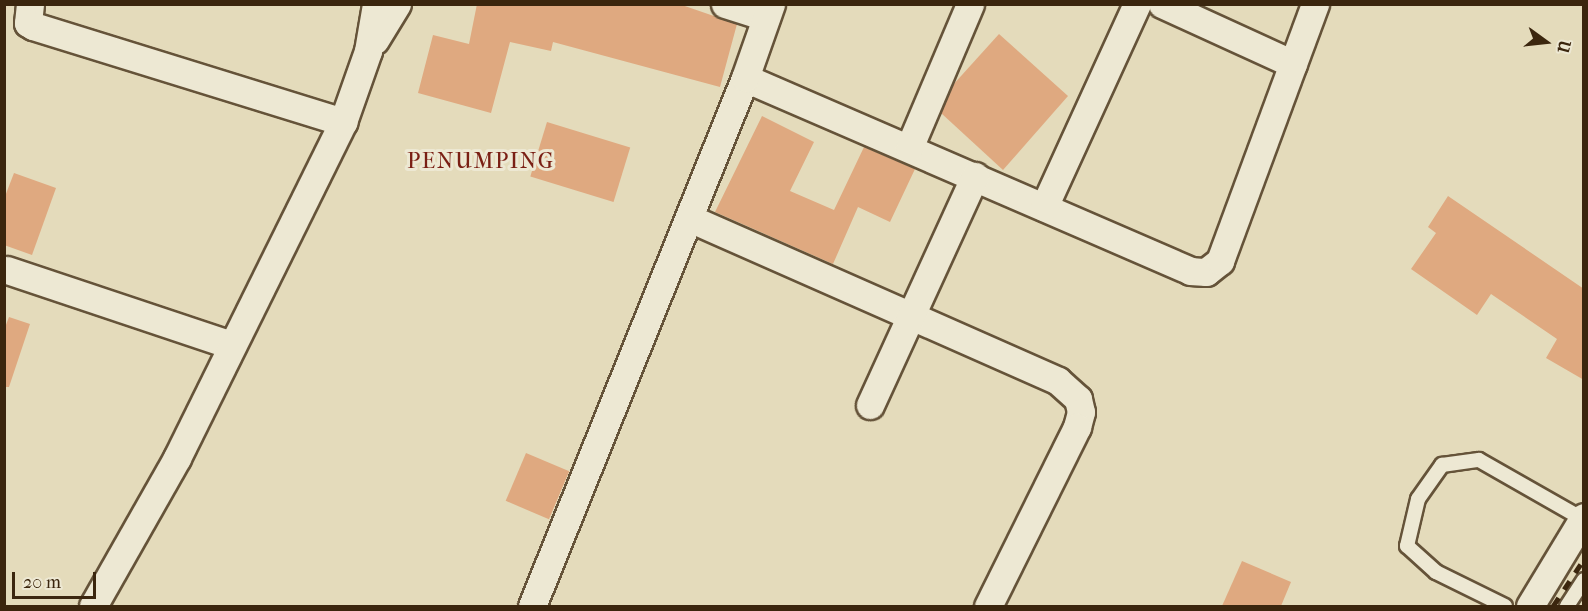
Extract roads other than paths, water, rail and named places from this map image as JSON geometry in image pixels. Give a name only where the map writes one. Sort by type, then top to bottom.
[{"type":"street","points":[[30,4],[28,23],[33,26],[343,122]]},
{"type":"street","points":[[93,606],[177,458],[343,122],[368,51],[376,4]]},
{"type":"street","points":[[368,51],[397,4]]},
{"type":"street","points":[[532,606],[746,78],[769,11],[725,4]]},
{"type":"street","points":[[909,148],[970,4]]},
{"type":"street","points":[[1044,207],[1137,4]]},
{"type":"street","points":[[1162,4],[1293,64]]},
{"type":"street","points":[[746,78],[975,176],[1190,272],[1206,272],[1220,261],[1315,4]]},
{"type":"street","points":[[870,405],[913,320],[975,176]]},
{"type":"street","points":[[689,218],[913,320],[1058,381],[1078,399],[1081,412],[1077,427],[988,606]]},
{"type":"street","points":[[7,270],[231,345]]},
{"type":"street","points":[[1530,606],[1583,519]]},
{"type":"lane","points":[[1504,606],[1436,572],[1407,546],[1418,499],[1442,465],[1479,460],[1583,519]]},
{"type":"lane","points":[[1567,606],[1584,580]]},
{"type":"railway","points":[[1553,606],[1584,559]]},
{"type":"district","name":"PENUMPING","points":[[481,162]]}]
